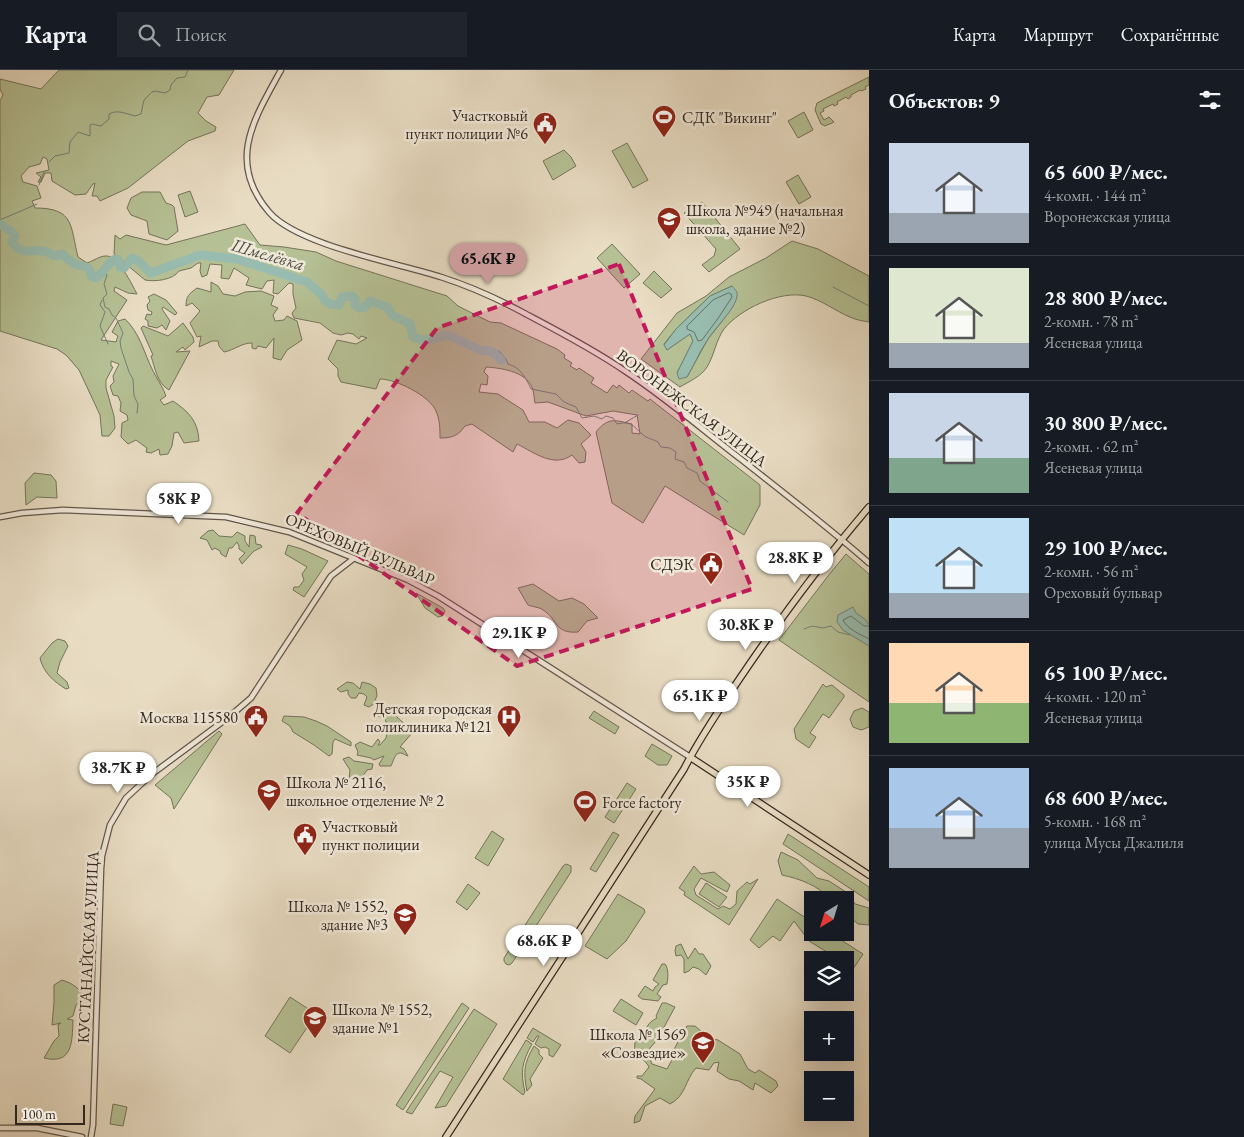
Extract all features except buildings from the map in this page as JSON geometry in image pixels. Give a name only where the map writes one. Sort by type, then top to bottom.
[{"type":"main road","points":[[446,1137],[765,642],[842,539],[869,507]]},
{"type":"main road","name":"ОРЕХОВЫЙ БУЛЬВАР","points":[[690,758],[869,875]]},
{"type":"street","name":"ВОРОНЕЖСКАЯ УЛИЦА","points":[[281,70],[250,130],[246,150],[250,176],[256,194],[268,211],[281,223],[293,230],[344,249],[443,277],[522,312],[577,342],[648,387],[842,539],[869,563]]},
{"type":"street","name":"ОРЕХОВЫЙ БУЛЬВАР","points":[[0,517],[22,513],[63,510],[219,516],[252,522],[289,532],[408,580],[452,605],[690,758]]},
{"type":"street","name":"КУСТАНАЙСКАЯ УЛИЦА","points":[[92,1137],[101,869],[102,856],[110,825],[126,798],[139,785],[242,707],[251,698],[330,576],[353,559]]},
{"type":"street","points":[[0,1128],[37,1128],[82,1137]]},
{"type":"highlighted area","points":[[619,264],[752,589],[517,666],[297,513],[437,328]]},
{"type":"green space","points":[[59,70],[234,70],[219,95],[207,97],[198,113],[216,127],[215,131],[188,141],[128,188],[100,201],[97,196],[92,196],[95,183],[86,194],[75,195],[52,181],[51,173],[45,173],[41,182],[38,182],[41,177],[36,173],[49,170],[47,159],[43,157],[40,164],[29,167],[21,176],[23,182],[37,186],[41,198],[32,201],[35,208],[57,211],[64,215],[71,228],[78,257],[87,263],[103,256],[110,257],[120,265],[132,284],[137,294],[128,293],[115,287],[114,291],[127,300],[101,340],[116,342],[118,336],[112,332],[118,321],[125,319],[138,337],[165,393],[166,396],[160,400],[164,405],[173,401],[184,409],[195,422],[199,441],[184,443],[178,432],[174,433],[172,446],[168,454],[160,455],[159,449],[151,453],[146,452],[147,448],[136,440],[128,444],[121,437],[122,423],[128,420],[127,415],[120,411],[121,403],[118,396],[113,395],[110,386],[114,382],[113,376],[119,364],[111,361],[111,366],[113,367],[106,380],[115,428],[109,436],[102,436],[100,415],[79,370],[66,355],[57,349],[0,331],[0,101],[3,95],[0,89],[0,79],[41,89]]},
{"type":"green space","points":[[869,77],[869,85],[865,87],[866,89],[851,95],[848,99],[846,97],[834,106],[833,104],[823,109],[824,111],[820,113],[824,120],[829,117],[834,122],[825,126],[821,124],[815,110],[817,103]]},
{"type":"green space","points":[[804,112],[813,130],[798,138],[788,121]]},
{"type":"green space","points":[[627,143],[648,180],[633,188],[612,151]]},
{"type":"green space","points":[[564,150],[576,166],[553,180],[543,161]]},
{"type":"green space","points":[[798,175],[811,197],[799,204],[786,182]]},
{"type":"green space","points":[[190,191],[198,212],[185,217],[178,195]]},
{"type":"green space","points":[[142,192],[160,192],[166,203],[174,207],[178,231],[167,240],[149,234],[147,221],[131,215],[127,208],[131,198]]},
{"type":"green space","points":[[702,202],[740,249],[709,272],[702,265],[714,256],[716,249],[684,213]]},
{"type":"green space","points":[[245,224],[260,245],[316,252],[336,261],[447,296],[458,306],[490,322],[501,323],[557,349],[565,355],[564,358],[572,363],[570,366],[577,370],[579,368],[594,378],[591,383],[607,393],[613,385],[617,388],[619,385],[629,393],[632,390],[648,401],[650,399],[760,485],[760,505],[744,535],[665,486],[643,523],[612,503],[596,432],[604,424],[616,421],[632,424],[632,433],[640,434],[637,415],[613,411],[586,416],[548,402],[535,403],[532,387],[524,377],[512,371],[486,367],[484,372],[488,376],[487,385],[481,384],[479,392],[498,394],[523,410],[529,422],[545,422],[557,428],[568,420],[579,423],[591,435],[581,444],[586,452],[585,462],[579,463],[572,455],[565,459],[551,460],[517,444],[513,452],[472,424],[465,426],[454,436],[440,438],[439,421],[433,405],[412,389],[395,382],[380,379],[376,389],[341,382],[338,376],[338,369],[328,359],[337,340],[356,344],[367,338],[361,336],[359,339],[353,334],[348,333],[341,335],[333,333],[320,323],[294,318],[292,313],[296,308],[293,284],[289,283],[278,294],[273,293],[274,280],[267,281],[262,289],[246,285],[249,278],[234,268],[229,279],[221,278],[222,265],[210,264],[207,275],[202,277],[200,271],[201,263],[179,271],[168,278],[154,281],[145,280],[114,254],[115,235],[120,239],[126,235],[166,245]]},
{"type":"green space","points":[[792,241],[818,249],[869,276],[869,322],[852,318],[806,296],[784,296],[750,308],[731,322],[721,333],[705,370],[680,387],[641,359],[677,313],[706,296],[729,277],[766,258]],"holes":[[[732,286],[733,306],[708,339],[687,377],[677,373],[693,341],[690,334],[667,350],[664,344],[676,329],[710,296]]]},
{"type":"green space","points":[[612,244],[640,274],[624,288],[597,258]]},
{"type":"green space","points":[[654,271],[672,289],[661,298],[643,283]]},
{"type":"green space","points":[[211,282],[218,286],[223,294],[235,296],[245,292],[261,291],[274,296],[271,305],[278,308],[273,315],[275,321],[284,320],[287,316],[297,321],[302,340],[287,350],[281,360],[273,358],[274,338],[266,348],[258,346],[256,349],[252,348],[252,343],[248,343],[224,352],[219,346],[218,341],[212,341],[199,347],[201,336],[197,337],[190,323],[200,311],[192,303],[186,306],[187,297],[197,288],[211,292]]},
{"type":"green space","points":[[154,294],[166,300],[177,313],[175,315],[163,307],[162,309],[170,321],[166,330],[162,325],[157,328],[148,326],[148,321],[145,319],[147,314],[151,315],[152,312],[148,310],[147,305],[150,301],[148,297]]},
{"type":"green space","points":[[183,323],[193,337],[194,342],[185,350],[183,347],[176,352],[190,351],[169,390],[157,375],[151,356],[153,355],[141,328],[143,326],[168,336]]},
{"type":"green space","points":[[34,473],[51,475],[56,481],[57,498],[37,497],[26,505],[25,483]]},
{"type":"green space","points":[[213,530],[219,536],[232,537],[237,532],[245,536],[245,541],[249,547],[250,535],[255,536],[256,544],[262,547],[254,551],[242,564],[239,559],[245,553],[239,549],[237,542],[232,548],[229,548],[226,557],[215,548],[212,550],[207,540],[200,538],[208,531]]},
{"type":"green space","points":[[288,545],[328,561],[304,597],[293,590],[294,587],[299,587],[304,580],[302,574],[307,567],[285,554]]},
{"type":"green space","points":[[846,554],[869,574],[869,702],[779,640]]},
{"type":"green space","points":[[533,584],[559,601],[572,598],[584,604],[598,618],[587,621],[578,632],[565,631],[542,609],[528,605],[518,588]]},
{"type":"green space","points":[[416,593],[443,608],[445,611],[442,616],[438,617],[425,608]]},
{"type":"green space","points":[[58,639],[65,641],[68,646],[57,673],[67,682],[69,688],[66,689],[50,676],[41,663],[40,658],[52,643]]},
{"type":"green space","points":[[347,682],[353,683],[360,689],[362,682],[376,688],[377,696],[375,700],[399,719],[412,733],[400,747],[404,749],[408,756],[399,753],[391,766],[380,766],[379,764],[384,756],[374,760],[357,755],[358,752],[355,745],[360,742],[372,747],[378,739],[380,742],[378,745],[380,745],[386,738],[387,733],[395,733],[400,728],[397,725],[387,725],[384,719],[375,715],[374,713],[381,714],[384,711],[375,703],[369,707],[364,705],[367,697],[364,694],[359,693],[356,698],[351,698],[348,690],[341,692],[337,689]]},
{"type":"green space","points":[[823,684],[826,687],[832,685],[844,697],[829,718],[823,714],[810,733],[816,737],[809,748],[796,739],[794,729]]},
{"type":"green space","points":[[862,708],[869,712],[869,727],[861,730],[853,727],[850,719],[854,711]]},
{"type":"green space","points":[[594,711],[619,727],[615,734],[589,718]]},
{"type":"green space","points":[[284,716],[304,717],[316,721],[351,742],[351,746],[335,739],[332,754],[329,756],[293,732],[290,726],[282,721]]},
{"type":"green space","points":[[219,731],[222,734],[174,809],[171,798],[155,785]]},
{"type":"green space","points":[[652,744],[672,756],[667,765],[658,765],[645,756]]},
{"type":"green space","points":[[349,757],[354,761],[373,764],[372,769],[367,770],[359,782],[349,779],[350,770],[343,759]]},
{"type":"green space","points":[[627,783],[636,789],[614,823],[605,817]]},
{"type":"green space","points":[[492,831],[504,839],[488,866],[475,858]]},
{"type":"green space","points":[[613,832],[619,835],[596,872],[590,869]]},
{"type":"green space","points":[[788,834],[869,887],[869,901],[854,891],[783,844]]},
{"type":"green space","points":[[781,852],[798,860],[817,878],[829,881],[844,891],[821,891],[808,883],[782,875],[778,861]]},
{"type":"green space","points":[[566,864],[571,866],[571,872],[512,963],[506,964],[504,958]]},
{"type":"green space","points":[[694,866],[701,874],[714,872],[730,885],[727,892],[701,878],[694,889],[696,895],[718,909],[723,906],[730,909],[736,904],[737,891],[747,882],[750,884],[758,879],[729,925],[684,895],[685,892],[679,888]]},
{"type":"green space","points":[[706,883],[727,897],[719,907],[699,894]]},
{"type":"green space","points":[[468,884],[480,893],[467,910],[456,902]]},
{"type":"green space","points":[[618,894],[644,909],[645,912],[626,941],[607,959],[585,946]]},
{"type":"green space","points":[[777,899],[804,917],[804,934],[794,921],[780,941],[773,936],[759,948],[750,940]]},
{"type":"green space","points":[[854,902],[869,908],[869,925],[858,924],[854,921]]},
{"type":"green space","points":[[809,941],[843,941],[863,954],[854,968],[854,951],[825,951]]},
{"type":"green space","points":[[681,944],[688,959],[695,948],[699,954],[703,954],[711,966],[706,975],[693,967],[684,973],[684,959],[681,955],[676,956],[675,951],[676,946]]},
{"type":"green space","points":[[662,964],[666,966],[668,976],[667,984],[663,985],[657,994],[661,997],[658,1001],[642,999],[638,996],[645,986],[653,991],[659,984],[653,980]]},
{"type":"green space","points":[[62,980],[76,987],[84,1000],[76,1005],[73,1016],[67,1019],[73,1020],[71,1044],[66,1055],[54,1059],[44,1058],[59,1036],[58,1025],[61,1023],[52,1025],[54,985]]},
{"type":"green space","points":[[290,997],[316,1014],[290,1053],[265,1036]]},
{"type":"green space","points":[[621,999],[643,1013],[636,1025],[613,1011]]},
{"type":"green space","points":[[462,1003],[469,1008],[403,1110],[396,1105]]},
{"type":"green space","points":[[662,1003],[675,1007],[657,1040],[650,1048],[652,1064],[667,1069],[672,1060],[673,1051],[687,1026],[695,1026],[709,1038],[718,1040],[740,1054],[748,1069],[755,1073],[759,1070],[776,1081],[778,1086],[771,1093],[755,1083],[753,1090],[717,1071],[719,1062],[714,1063],[709,1070],[696,1068],[675,1101],[670,1104],[660,1098],[645,1106],[640,1121],[634,1123],[635,1116],[655,1089],[637,1078],[637,1076],[642,1076],[649,1067],[635,1052],[635,1042],[643,1038],[647,1026],[657,1018],[656,1016]]},
{"type":"green space","points":[[474,1009],[497,1024],[446,1106],[435,1108],[453,1077],[440,1071],[412,1114],[406,1112]]},
{"type":"green space","points":[[533,1028],[561,1045],[553,1057],[549,1055],[549,1049],[541,1048],[535,1044],[539,1036],[533,1042],[527,1038]]},
{"type":"green space","points":[[526,1040],[532,1044],[523,1067],[525,1092],[523,1095],[503,1079]]},
{"type":"green space","points":[[534,1046],[539,1050],[539,1054],[543,1058],[530,1079],[532,1085],[527,1091],[525,1068]]},
{"type":"green space","points":[[113,1104],[127,1107],[123,1126],[110,1124]]},
{"type":"water","points":[[732,286],[736,291],[736,301],[702,348],[687,377],[679,379],[677,373],[693,341],[690,334],[667,350],[664,345],[676,329],[710,296]]},
{"type":"water","points":[[853,607],[856,613],[866,620],[869,625],[869,646],[843,630],[837,622],[838,615]]},
{"type":"waterway","points":[[49,162],[55,156],[69,153],[70,142],[78,132],[90,136],[90,125],[101,126],[109,119],[109,114],[119,112],[135,116],[141,114],[144,100],[152,92],[165,93],[170,90],[171,85],[177,78],[185,77],[188,70]]},
{"type":"waterway","points":[[39,185],[44,172]]},
{"type":"waterway","points":[[0,220],[37,204]]},
{"type":"waterway","name":"Шмелёвка","points":[[0,224],[13,233],[15,236],[12,242],[23,251],[45,251],[55,256],[62,254],[74,264],[89,269],[92,277],[95,278],[115,259],[118,260],[120,267],[124,268],[132,258],[137,260],[151,273],[200,255],[237,259],[307,282],[330,304],[339,305],[342,297],[352,296],[356,300],[355,305],[359,308],[365,307],[370,301],[387,307],[392,315],[410,324],[413,337],[417,339],[430,339],[448,335],[482,351],[493,352],[501,360]]},
{"type":"waterway","points":[[104,272],[107,275],[104,284],[107,294],[103,298],[105,307],[116,318],[123,333],[120,341],[121,348],[133,379],[134,396],[138,404],[137,413]]},
{"type":"waterway","points":[[833,287],[869,306]]},
{"type":"waterway","points":[[102,300],[100,305],[105,312],[100,326],[108,344]]},
{"type":"waterway","points":[[496,353],[499,351],[508,364],[519,370],[531,389],[556,394],[564,402],[576,407],[582,418],[594,416],[602,419],[606,416],[613,418],[617,424],[630,424],[646,437],[658,442],[661,447],[670,448],[676,452],[675,459],[684,462],[687,468],[697,473],[700,481],[728,502]]},
{"type":"waterway","points":[[626,422],[638,415]]},
{"type":"waterway","points":[[804,629],[812,626],[823,628],[831,626],[838,632],[850,635]]},
{"type":"place","name":"СДК \"Викинг\"","points":[[664,138]]},
{"type":"place","name":"Участковый пункт полиции №6","points":[[545,145]]},
{"type":"place","name":"Школа №949 (начальная школа, здание №2)","points":[[669,240]]},
{"type":"place","name":"СДЭК","points":[[711,585]]},
{"type":"place","name":"Москва 115580","points":[[256,738]]},
{"type":"place","name":"Детская городская поликлиника №121","points":[[509,738]]},
{"type":"place","name":"Школа № 2116, школьное отделение № 2","points":[[269,812]]},
{"type":"place","name":"Force factory","points":[[585,823]]},
{"type":"place","name":"Участковый пункт полиции","points":[[305,856]]},
{"type":"place","name":"Школа № 1552, здание №3","points":[[405,936]]},
{"type":"place","name":"Школа № 1552, здание №1","points":[[315,1039]]},
{"type":"place","name":"Школа № 1569 «Созвездие»","points":[[703,1064]]}]
